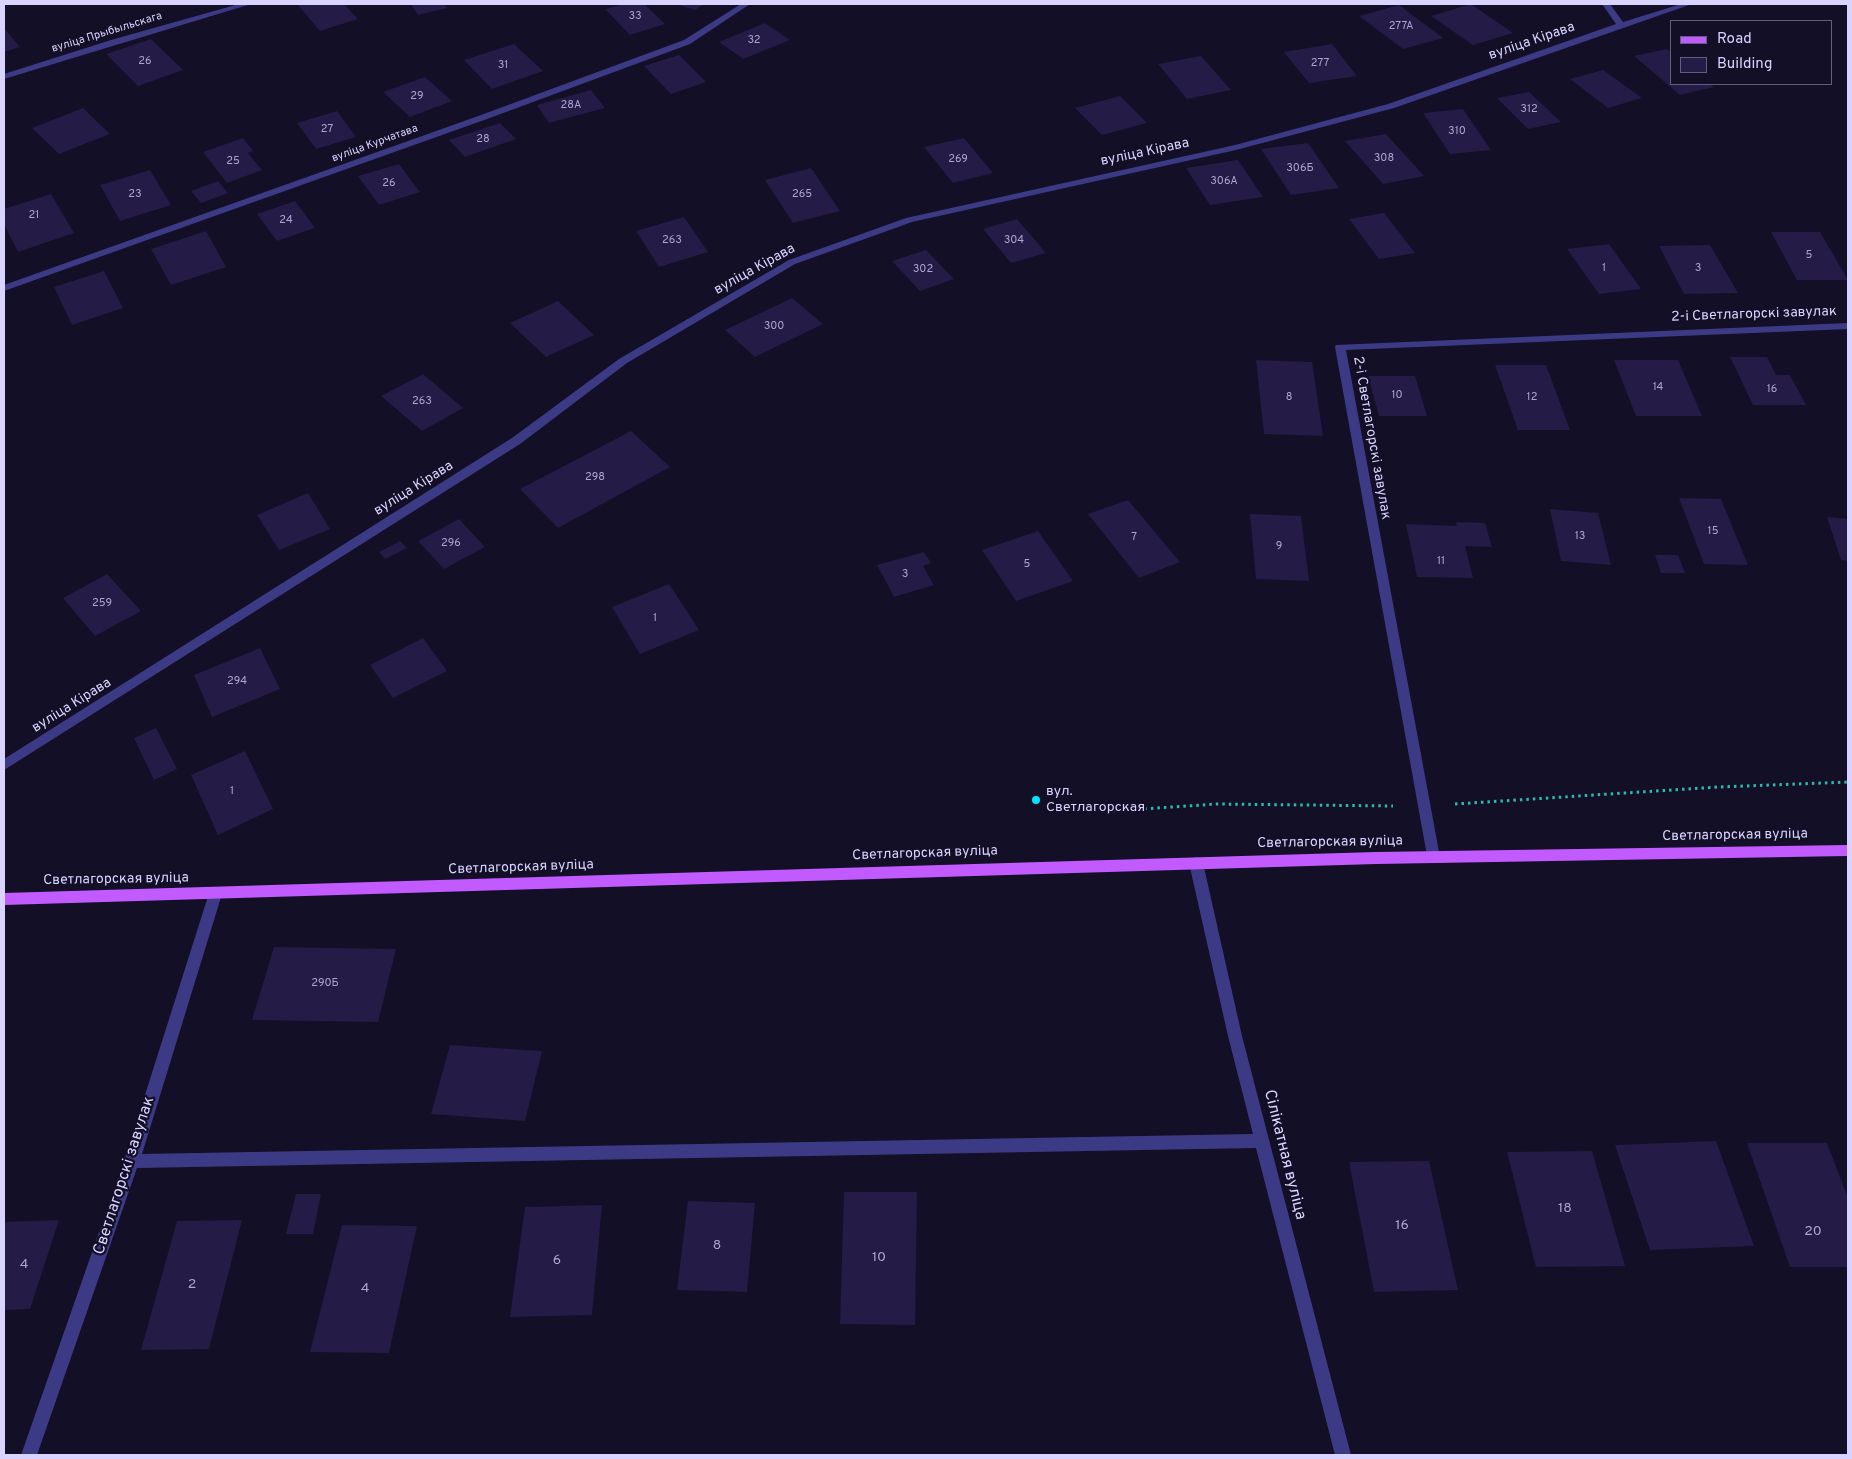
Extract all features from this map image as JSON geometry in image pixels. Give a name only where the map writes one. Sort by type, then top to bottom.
[{"type":"main road","name":"Светлагорская вуліца","points":[[4,899],[1196,863],[1848,850]]},
{"type":"street","name":"вуліца Прыбыльскага","points":[[4,77],[114,42],[247,4]]},
{"type":"street","name":"вуліца Курчатава","points":[[4,288],[687,42],[746,4]]},
{"type":"street","points":[[1606,4],[1621,25]]},
{"type":"street","name":"вуліца Кірава","points":[[4,765],[516,441],[623,361],[792,262],[909,220],[1236,147],[1392,106],[1621,25],[1688,4]]},
{"type":"street","name":"2-і Светлагорскі завулак","points":[[1433,857],[1340,347],[1848,326]]},
{"type":"street","name":"Сілікатная вуліца","points":[[1196,863],[1235,1036],[1343,1455]]},
{"type":"street","name":"Светлагорскі завулак","points":[[29,1455],[132,1161],[215,894]]},
{"type":"street","points":[[132,1161],[1262,1141]]},
{"type":"path","points":[[1112,811],[1152,807],[1286,803],[1423,806],[1718,787],[1848,782]]},
{"type":"building","points":[[297,4],[344,4],[358,19],[320,31]]},
{"type":"building","points":[[411,4],[444,4],[447,8],[418,15]]},
{"type":"building","points":[[624,4],[644,4],[665,24],[630,35],[605,9]]},
{"type":"building","points":[[675,4],[704,4],[695,10]]},
{"type":"building","points":[[1471,4],[1513,33],[1473,45],[1431,16]]},
{"type":"building","points":[[1399,5],[1443,38],[1403,49],[1359,16]]},
{"type":"building","points":[[765,23],[790,40],[743,59],[719,42]]},
{"type":"building","points":[[4,28],[20,47],[4,52]]},
{"type":"building","points":[[151,39],[183,70],[138,86],[106,54]]},
{"type":"building","points":[[514,44],[543,71],[492,89],[464,60]]},
{"type":"building","points":[[1332,44],[1357,76],[1309,83],[1284,52]]},
{"type":"building","points":[[1667,49],[1670,51],[1670,85],[1711,85],[1714,87],[1680,95],[1634,56]]},
{"type":"building","points":[[679,55],[706,82],[671,94],[644,66]]},
{"type":"building","points":[[1201,56],[1231,90],[1187,99],[1158,64]]},
{"type":"building","points":[[1603,70],[1642,98],[1608,108],[1570,79]]},
{"type":"building","points":[[425,77],[452,101],[410,117],[383,92]]},
{"type":"building","points":[[591,90],[605,108],[549,123],[537,105]]},
{"type":"building","points":[[1529,92],[1561,122],[1528,129],[1497,98]]},
{"type":"building","points":[[1120,96],[1147,123],[1102,135],[1075,108]]},
{"type":"building","points":[[83,108],[110,134],[59,154],[32,128]]},
{"type":"building","points":[[1463,109],[1491,150],[1450,154],[1423,113]]},
{"type":"building","points":[[337,111],[356,137],[316,149],[297,123]]},
{"type":"building","points":[[500,123],[516,139],[465,157],[449,140]]},
{"type":"building","points":[[1386,134],[1424,176],[1383,184],[1345,141]]},
{"type":"building","points":[[243,138],[253,151],[248,153],[262,170],[227,183],[203,152]]},
{"type":"building","points":[[964,138],[993,173],[953,183],[924,147]]},
{"type":"building","points":[[1308,143],[1339,188],[1291,195],[1261,149]]},
{"type":"building","points":[[1238,160],[1263,197],[1210,205],[1186,168]]},
{"type":"building","points":[[399,164],[420,192],[379,205],[358,176]]},
{"type":"building","points":[[811,168],[840,211],[793,223],[765,180]]},
{"type":"building","points":[[150,170],[171,205],[120,221],[100,185]]},
{"type":"building","points":[[218,181],[228,193],[201,203],[191,191]]},
{"type":"building","points":[[51,194],[74,233],[18,252],[4,224],[4,209]]},
{"type":"building","points":[[295,201],[315,228],[277,241],[257,214]]},
{"type":"building","points":[[1384,213],[1415,253],[1379,259],[1349,219]]},
{"type":"building","points":[[684,217],[708,252],[659,267],[636,231]]},
{"type":"building","points":[[1017,219],[1046,253],[1011,263],[983,229]]},
{"type":"building","points":[[206,231],[226,267],[171,285],[151,249]]},
{"type":"building","points":[[1771,232],[1820,232],[1848,280],[1797,280]]},
{"type":"building","points":[[1609,244],[1641,289],[1599,294],[1567,249]]},
{"type":"building","points":[[1710,245],[1738,293],[1684,294],[1659,246]]},
{"type":"building","points":[[926,250],[954,279],[920,291],[892,261]]},
{"type":"building","points":[[104,271],[123,308],[72,325],[54,287]]},
{"type":"building","points":[[792,298],[823,324],[755,357],[725,330]]},
{"type":"building","points":[[558,301],[594,335],[546,357],[510,323]]},
{"type":"building","points":[[1730,357],[1767,357],[1776,375],[1790,375],[1806,405],[1753,405]]},
{"type":"building","points":[[1256,360],[1312,362],[1323,436],[1264,434]]},
{"type":"building","points":[[1614,360],[1678,360],[1702,416],[1636,416]]},
{"type":"building","points":[[1495,365],[1546,365],[1570,430],[1518,430]]},
{"type":"building","points":[[423,374],[463,408],[422,431],[381,396]]},
{"type":"building","points":[[1368,376],[1415,376],[1427,416],[1379,416]]},
{"type":"building","points":[[631,431],[670,467],[558,528],[520,489]]},
{"type":"building","points":[[308,493],[330,529],[279,550],[257,515]]},
{"type":"building","points":[[1679,498],[1721,499],[1748,565],[1704,564]]},
{"type":"building","points":[[1128,500],[1180,562],[1139,578],[1088,514]]},
{"type":"building","points":[[1550,509],[1598,513],[1611,565],[1561,561]]},
{"type":"building","points":[[1250,514],[1301,516],[1309,581],[1256,579]]},
{"type":"building","points":[[1827,517],[1848,519],[1848,561],[1841,560]]},
{"type":"building","points":[[459,519],[485,547],[444,569],[418,541]]},
{"type":"building","points":[[1456,522],[1485,523],[1492,547],[1465,546],[1473,578],[1417,577],[1406,524],[1457,526]]},
{"type":"building","points":[[1038,531],[1073,581],[1016,601],[982,550]]},
{"type":"building","points":[[400,541],[407,548],[385,559],[379,552]]},
{"type":"building","points":[[924,552],[931,563],[923,566],[934,585],[894,597],[877,565]]},
{"type":"building","points":[[1655,555],[1678,555],[1685,573],[1661,573]]},
{"type":"building","points":[[107,574],[141,611],[95,636],[63,598]]},
{"type":"building","points":[[669,584],[699,630],[640,654],[612,607]]},
{"type":"building","points":[[423,638],[447,671],[393,698],[370,665]]},
{"type":"building","points":[[260,648],[280,689],[212,717],[194,675]]},
{"type":"building","points":[[156,728],[177,769],[154,780],[134,738]]},
{"type":"building","points":[[245,751],[273,809],[218,835],[191,775]]},
{"type":"building","points":[[274,947],[396,949],[378,1022],[252,1020]]},
{"type":"building","points":[[450,1045],[542,1051],[525,1121],[431,1114]]},
{"type":"building","points":[[1716,1141],[1754,1246],[1650,1250],[1615,1145]]},
{"type":"building","points":[[1747,1143],[1827,1143],[1848,1198],[1848,1267],[1790,1267]]},
{"type":"building","points":[[1592,1151],[1625,1266],[1536,1267],[1507,1152]]},
{"type":"building","points":[[1429,1161],[1458,1290],[1374,1292],[1349,1162]]},
{"type":"building","points":[[844,1192],[917,1192],[915,1325],[840,1324]]},
{"type":"building","points":[[296,1194],[321,1194],[313,1234],[286,1234]]},
{"type":"building","points":[[688,1201],[755,1203],[747,1292],[677,1290]]},
{"type":"building","points":[[602,1205],[592,1315],[510,1317],[525,1207]]},
{"type":"building","points":[[59,1220],[30,1309],[4,1310],[4,1222]]},
{"type":"building","points":[[242,1220],[209,1349],[141,1350],[177,1221]]},
{"type":"building","points":[[342,1225],[417,1226],[389,1353],[310,1352]]},
{"type":"place","name":"вул. Светлагорская","points":[[1036,800]]}]
